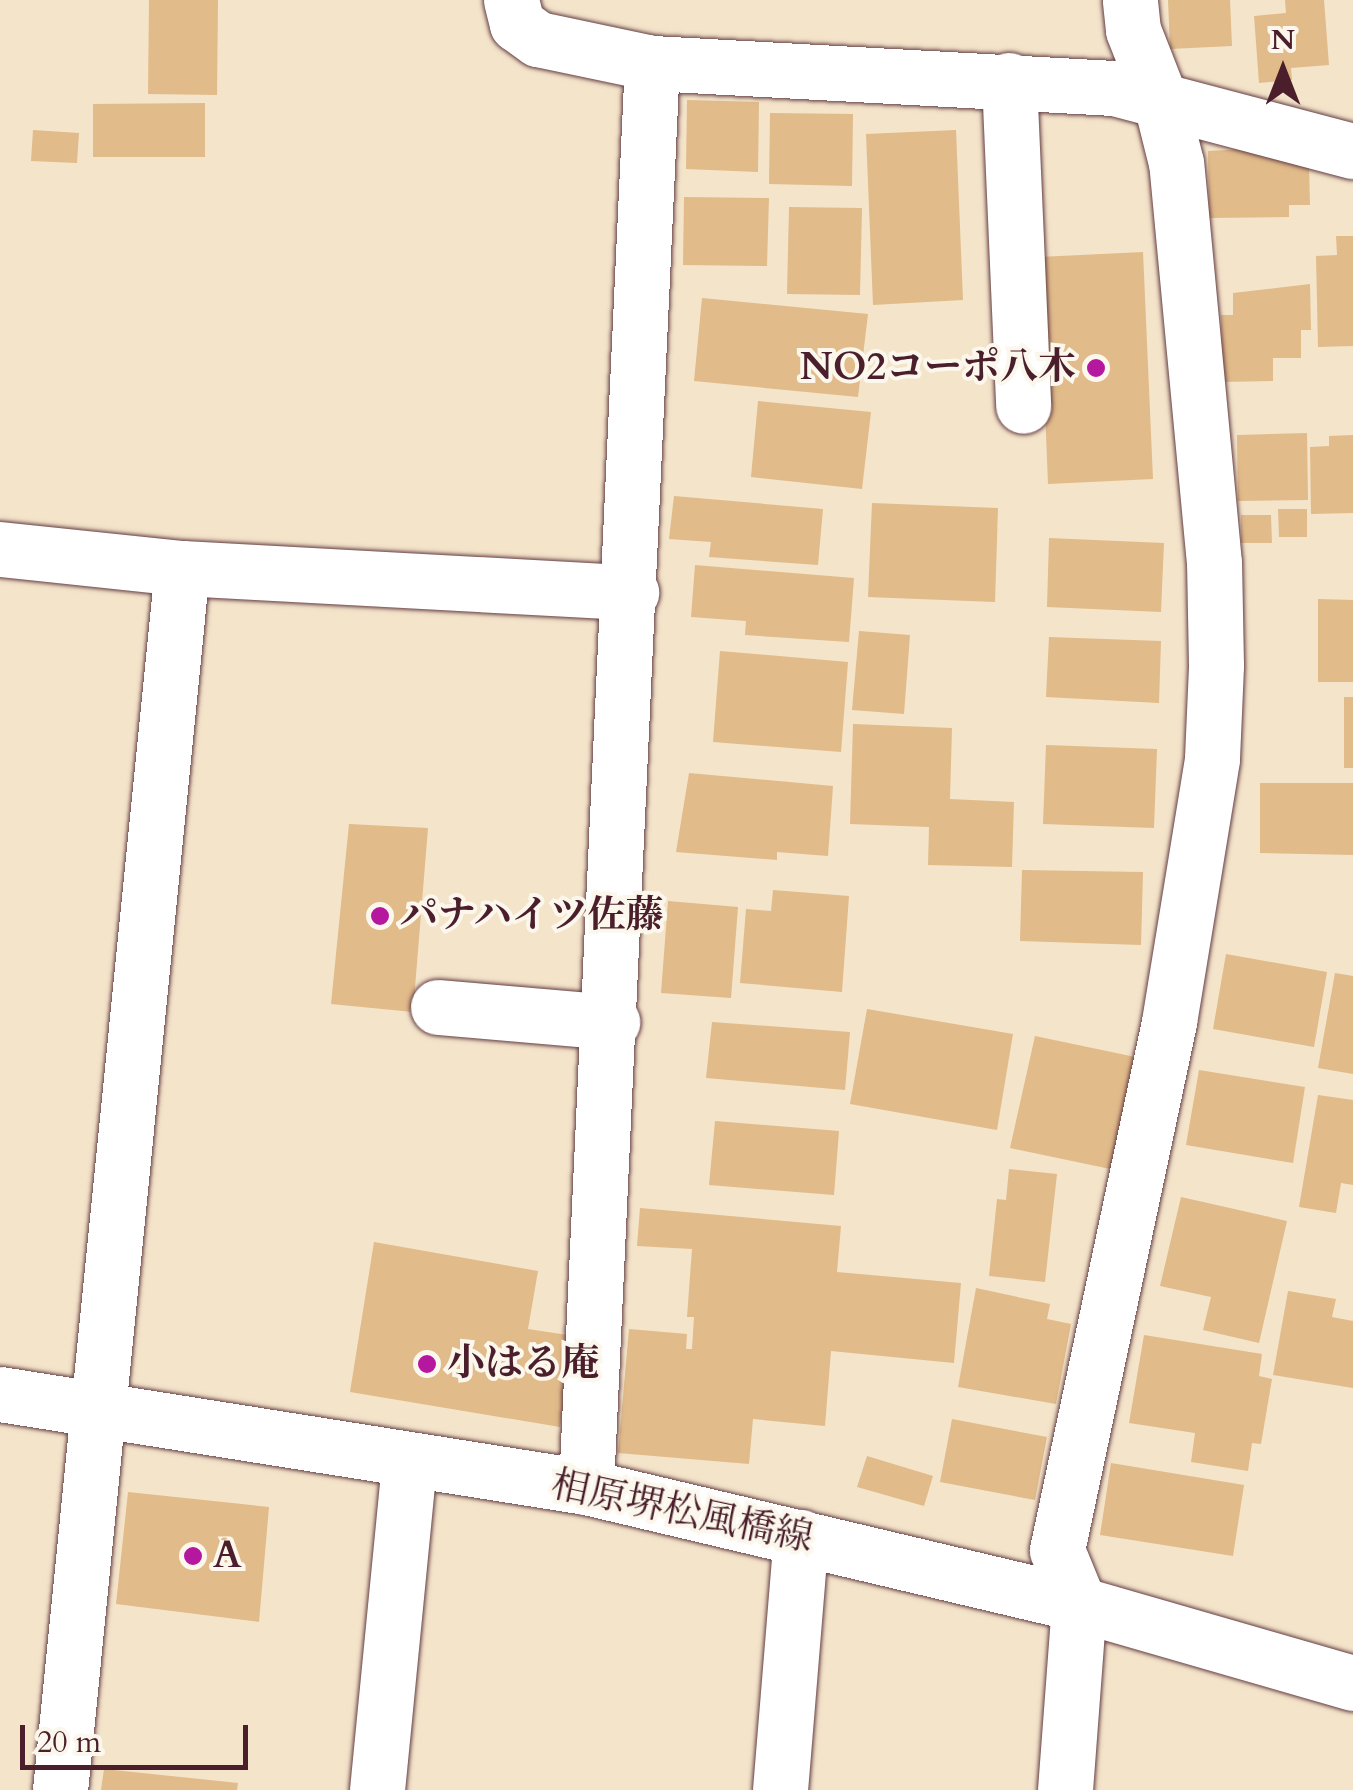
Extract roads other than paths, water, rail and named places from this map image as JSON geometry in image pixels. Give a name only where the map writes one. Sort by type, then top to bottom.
[{"type":"street","points":[[511,0],[518,24],[538,39],[652,62],[1114,88],[1353,151]]},
{"type":"street","points":[[1065,1790],[1079,1604],[1056,1550],[1168,1022],[1212,758],[1214,563],[1176,163],[1160,99],[1132,30],[1130,0]]},
{"type":"street","points":[[586,1487],[632,592],[652,62]]},
{"type":"street","points":[[1009,80],[1023,406]]},
{"type":"street","points":[[0,549],[182,568],[632,592]]},
{"type":"street","points":[[60,1790],[182,568]]},
{"type":"street","points":[[438,1007],[612,1022]]},
{"type":"street","name":"相原堺松風橋線","points":[[0,1394],[586,1487],[1079,1604],[1353,1682]]},
{"type":"street","points":[[377,1790],[408,1461]]},
{"type":"street","points":[[780,1790],[801,1538]]},
{"type":"place","name":"NO2コーポ八木","points":[[1096,368]]},
{"type":"place","name":"パナハイツ佐藤","points":[[380,916]]},
{"type":"place","name":"小はる庵","points":[[427,1364]]},
{"type":"place","name":"A","points":[[193,1556]]}]
